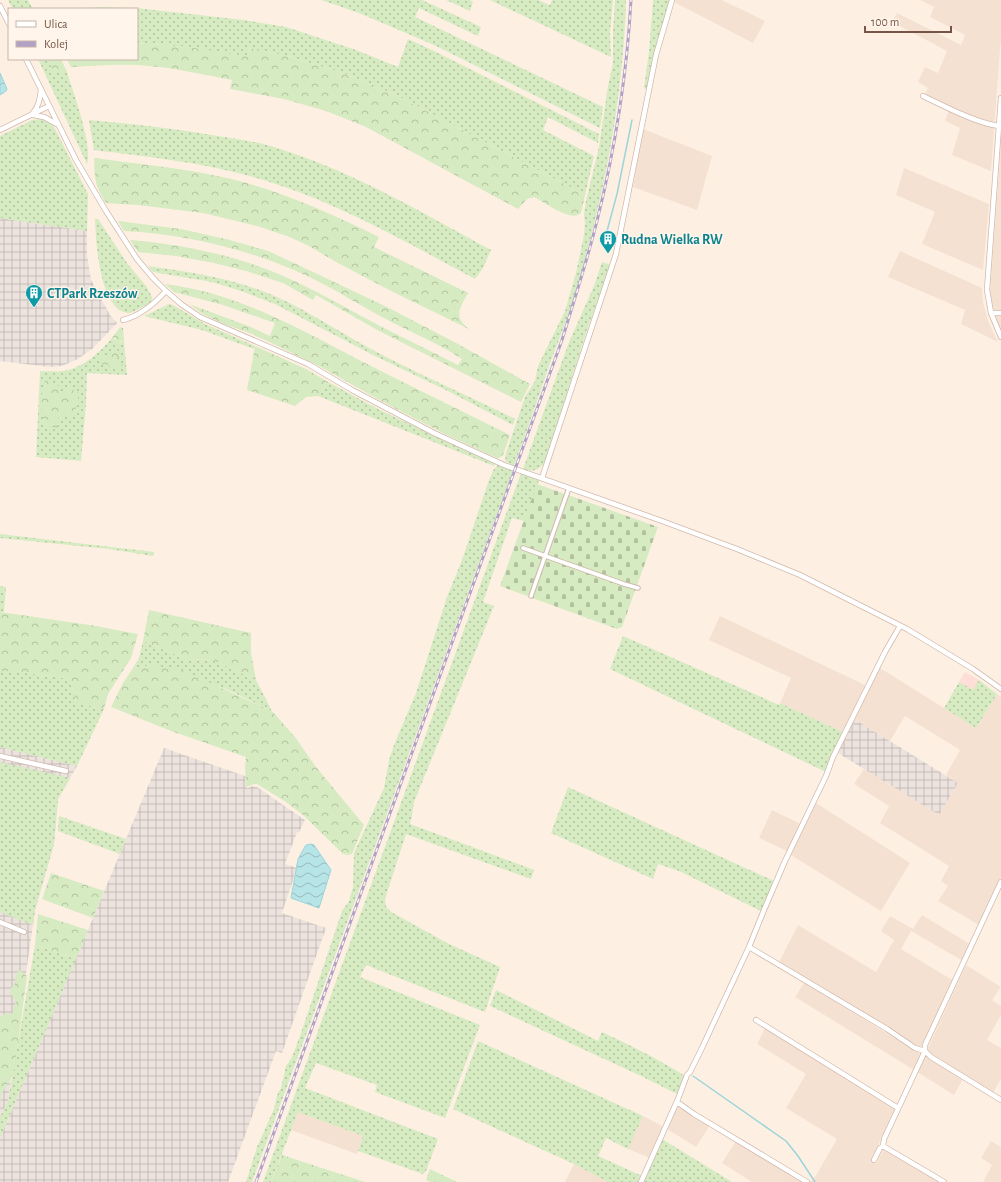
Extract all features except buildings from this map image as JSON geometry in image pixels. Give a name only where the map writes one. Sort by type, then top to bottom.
[{"type":"street","points":[[542,478],[616,254],[656,55],[672,0]]},
{"type":"street","points":[[0,6],[8,22]]},
{"type":"street","points":[[26,60],[76,160],[106,211],[138,259],[153,278],[166,291],[181,304],[200,317],[308,364],[352,390],[434,433],[504,465],[662,521],[800,575],[900,626],[973,669],[1001,689]]},
{"type":"street","points":[[31,115],[38,106],[41,89]]},
{"type":"street","points":[[923,96],[960,113],[999,126]]},
{"type":"street","points":[[1001,98],[987,290],[988,303],[1001,337]]},
{"type":"street","points":[[0,130],[49,106]]},
{"type":"street","points":[[31,115],[44,117],[58,124]]},
{"type":"street","points":[[123,320],[149,308],[157,302],[166,291]]},
{"type":"street","points":[[991,313],[1001,313]]},
{"type":"street","points":[[531,596],[569,488]]},
{"type":"street","points":[[523,548],[638,588]]},
{"type":"street","points":[[641,1182],[685,1083],[686,1075],[690,1072],[701,1050],[750,947],[764,910],[826,776],[833,757],[885,652],[900,626]]},
{"type":"street","points":[[0,756],[66,771]]},
{"type":"street","points":[[874,1160],[880,1148],[883,1146],[884,1139],[925,1051],[925,1045],[1001,882]]},
{"type":"street","points":[[0,922],[24,932]]},
{"type":"street","points":[[750,947],[887,1029],[915,1048],[925,1051],[931,1057],[1001,1100]]},
{"type":"street","points":[[756,1020],[898,1108]]},
{"type":"street","points":[[677,1102],[694,1114],[807,1182]]},
{"type":"street","points":[[883,1146],[944,1182]]},
{"type":"shaded area","points":[[675,0],[722,0],[765,21],[753,43],[674,2]]},
{"type":"shaded area","points":[[920,0],[1001,0],[1001,37],[991,171],[952,155],[960,128],[945,121],[949,109],[924,97],[928,88],[918,82],[925,67],[938,73],[947,51],[892,22],[897,13],[961,45],[965,35],[930,17],[934,7]]},
{"type":"shaded area","points":[[643,129],[712,156],[697,210],[633,187]]},
{"type":"shaded area","points":[[1001,143],[1001,331],[992,308],[990,293]]},
{"type":"shaded area","points":[[904,168],[989,204],[983,270],[922,244],[935,212],[896,195]]},
{"type":"shaded area","points":[[0,218],[87,231],[87,255],[91,280],[110,315],[117,323],[92,349],[78,359],[62,366],[50,367],[0,361]]},
{"type":"shaded area","points":[[900,251],[982,288],[983,302],[988,321],[998,342],[961,324],[965,310],[888,277]]},
{"type":"shaded area","points":[[720,616],[865,685],[843,732],[780,703],[791,678],[709,640]]},
{"type":"shaded area","points":[[880,668],[976,728],[997,694],[1001,697],[1001,877],[979,925],[938,901],[948,886],[941,881],[949,866],[880,823],[889,806],[854,784],[864,769],[939,815],[958,783],[946,775],[960,750],[905,716],[890,741],[854,719]]},
{"type":"shaded area","points":[[965,672],[979,680],[973,691],[959,682]]},
{"type":"shaded area","points":[[854,719],[958,783],[939,815],[838,753]]},
{"type":"shaded area","points":[[0,747],[77,766],[58,799],[54,844],[35,910],[8,1101],[0,1117]]},
{"type":"shaded area","points":[[164,748],[245,776],[246,787],[257,787],[305,820],[299,832],[297,832],[285,864],[297,868],[282,913],[326,928],[282,1053],[276,1051],[228,1182],[0,1182],[0,1138]]},
{"type":"shaded area","points":[[816,803],[910,863],[881,911],[791,855]]},
{"type":"shaded area","points":[[772,810],[801,824],[789,852],[759,838]]},
{"type":"shaded area","points":[[922,915],[970,944],[963,961],[911,931],[901,949],[954,981],[921,1047],[919,1048],[779,962],[798,925],[876,972],[894,940],[881,931],[890,916],[913,929]]},
{"type":"shaded area","points":[[966,965],[1001,987],[992,1000],[1001,1006],[1001,1015],[987,1040],[1001,1048],[1001,1079],[993,1093],[927,1050]]},
{"type":"shaded area","points":[[804,983],[921,1054],[914,1070],[795,997]]},
{"type":"shaded area","points":[[765,1028],[895,1108],[871,1161],[876,1164],[884,1148],[939,1182],[810,1182],[815,1177],[837,1139],[786,1108],[806,1074],[757,1044]]},
{"type":"shaded area","points":[[926,1057],[963,1079],[954,1095],[917,1072],[924,1058]]},
{"type":"shaded area","points":[[678,1105],[710,1125],[696,1147],[667,1129]]},
{"type":"shaded area","points":[[298,1112],[363,1136],[357,1154],[291,1130]]},
{"type":"shaded area","points":[[643,1116],[664,1127],[650,1158],[628,1149]]},
{"type":"shaded area","points":[[736,1141],[785,1170],[802,1182],[752,1182],[722,1163]]},
{"type":"shaded area","points":[[991,1141],[1001,1147],[1001,1182],[983,1182],[992,1165],[981,1158]]},
{"type":"shaded area","points":[[574,1164],[608,1182],[565,1182]]},
{"type":"green space","points":[[8,0],[28,0],[32,8],[12,8]]},
{"type":"green space","points":[[321,0],[422,0],[481,27],[478,36],[419,8],[415,17],[603,107],[600,128],[434,45],[359,13]]},
{"type":"green space","points":[[446,0],[470,0],[473,2],[470,11]]},
{"type":"green space","points":[[490,0],[538,0],[550,5],[552,0],[613,0],[610,32],[611,57]]},
{"type":"green space","points":[[615,0],[626,0],[621,76],[610,152],[594,227],[573,301],[514,466],[505,461],[506,453],[525,397],[535,381],[538,366],[565,311],[576,273],[584,235],[584,214],[586,201],[599,147],[613,63]]},
{"type":"green space","points":[[653,0],[670,0],[654,56],[647,89],[644,88],[649,52]]},
{"type":"green space","points":[[101,7],[136,8],[86,8]]},
{"type":"green space","points":[[138,8],[244,20],[286,27],[356,50],[398,67],[408,39],[599,134],[598,143],[548,117],[543,130],[594,156],[585,195],[396,95],[346,74],[290,57],[249,48],[247,57],[188,47],[138,43]]},
{"type":"green space","points":[[138,43],[188,47],[247,56],[249,48],[290,57],[346,74],[396,95],[585,195],[581,213],[577,215],[565,214],[534,197],[527,199],[518,209],[366,127],[326,111],[284,99],[230,89],[232,80],[147,66],[119,65],[71,67],[68,60],[138,60]]},
{"type":"green space","points":[[38,60],[48,60],[54,72],[67,72],[85,132],[88,155],[87,164]]},
{"type":"green space","points":[[48,60],[61,60],[67,72],[54,72]]},
{"type":"green space","points":[[32,120],[47,120],[54,127],[88,194],[87,231],[0,218],[0,136]]},
{"type":"green space","points":[[89,120],[190,132],[246,141],[276,148],[310,159],[363,182],[491,250],[483,268],[475,279],[342,210],[271,182],[247,175],[196,164],[94,150]]},
{"type":"green space","points":[[94,158],[180,169],[230,179],[274,192],[338,217],[379,237],[374,247],[468,293],[461,308],[460,316],[464,325],[469,329],[391,291],[307,245],[287,236],[257,226],[203,213],[138,205],[106,203],[99,191],[96,181]]},
{"type":"green space","points":[[95,219],[98,219],[127,263],[147,287],[152,297],[151,303],[129,313],[119,310],[111,301],[101,274],[98,258]]},
{"type":"green space","points":[[118,221],[181,229],[230,240],[268,251],[387,307],[530,384],[521,402],[379,331],[316,295],[313,300],[283,283],[246,271],[214,263],[176,256],[138,252],[130,240],[190,248],[249,263],[300,283],[380,326],[458,365],[462,359],[309,277],[287,267],[242,251],[218,245],[171,236],[124,231]]},
{"type":"green space","points":[[602,262],[611,265],[588,327],[545,462],[535,470],[523,469],[569,342],[594,286]]},
{"type":"green space","points":[[148,266],[230,281],[246,285],[277,297],[389,358],[515,419],[513,425],[275,304],[212,282],[153,272]]},
{"type":"green space","points":[[165,284],[217,295],[266,314],[314,336],[510,435],[503,455],[497,458],[445,434],[383,402],[319,366],[252,334],[224,324],[203,314],[189,304],[251,327],[270,336],[275,323],[223,305],[174,292]]},
{"type":"green space","points":[[169,304],[205,324],[255,346],[254,349],[202,330],[144,316]]},
{"type":"green space","points":[[120,327],[123,328],[124,340],[116,344],[114,342],[116,339],[112,338]]},
{"type":"green space","points":[[112,338],[120,343],[124,340],[127,375],[87,373],[81,461],[36,457],[40,371],[64,371],[78,367],[97,354]]},
{"type":"green space","points":[[255,346],[308,370],[328,382],[318,396],[306,397],[295,406],[247,390]]},
{"type":"green space","points":[[118,350],[120,356],[116,359],[116,362],[122,363],[123,367],[113,369],[108,365],[100,364],[99,356],[111,357],[114,352]]},
{"type":"green space","points":[[46,380],[61,387],[61,392],[64,393],[68,388],[79,393],[74,417],[59,416],[57,428],[45,426],[40,404],[44,382]]},
{"type":"green space","points":[[328,382],[380,410],[495,464],[494,466],[318,396]]},
{"type":"green space","points":[[498,465],[513,470],[252,1182],[246,1182],[257,1147],[274,1109],[286,1066],[292,1057],[301,1033],[342,911],[349,901],[353,887],[354,853],[384,788],[389,760],[394,745],[416,693],[447,597],[462,560],[489,480],[494,469]]},
{"type":"green space","points":[[521,473],[539,480],[524,521],[512,518],[483,602],[494,606],[414,802],[410,824],[534,870],[531,879],[406,834],[385,899],[385,904],[393,913],[447,943],[500,967],[485,1012],[366,965],[360,977],[480,1025],[445,1118],[375,1092],[377,1085],[316,1063],[305,1088],[438,1139],[426,1171],[423,1174],[358,1151],[363,1136],[298,1112],[271,1182],[263,1182]]},
{"type":"green space","points":[[537,484],[658,527],[622,627],[617,629],[500,586]]},
{"type":"green space","points":[[0,534],[154,552],[153,556],[109,549],[0,538]]},
{"type":"green space","points":[[0,586],[6,587],[4,612],[0,612]]},
{"type":"green space","points":[[149,610],[251,633],[251,653],[256,680],[213,660],[186,659],[143,641]]},
{"type":"green space","points":[[0,612],[90,625],[138,634],[131,658],[108,694],[104,709],[76,702],[70,679],[16,671],[0,671]]},
{"type":"green space","points":[[623,636],[779,705],[780,703],[843,732],[828,764],[826,772],[610,669]]},
{"type":"green space","points":[[143,641],[186,659],[213,660],[256,680],[272,711],[226,689],[152,665],[133,668],[139,658]]},
{"type":"green space","points":[[152,665],[182,670],[272,711],[295,737],[316,767],[364,825],[352,854],[343,854],[303,815],[286,802],[257,784],[246,787],[246,757],[171,731],[111,707],[123,683],[133,668]]},
{"type":"green space","points":[[0,671],[16,671],[70,679],[76,702],[104,709],[77,766],[0,747]]},
{"type":"green space","points":[[979,680],[997,694],[976,728],[944,708],[959,682],[973,690]]},
{"type":"green space","points":[[0,762],[70,778],[58,799],[54,844],[35,910],[33,925],[0,912]]},
{"type":"green space","points":[[568,787],[774,881],[761,911],[679,871],[658,864],[653,879],[551,833]]},
{"type":"green space","points":[[59,816],[126,839],[120,854],[58,831]]},
{"type":"green space","points":[[51,873],[104,891],[93,918],[42,899]]},
{"type":"green space","points":[[38,914],[88,930],[76,959],[35,945]]},
{"type":"green space","points":[[35,945],[76,959],[0,1138],[0,1117],[8,1101]]},
{"type":"green space","points":[[18,969],[27,976],[14,1072],[1,1095],[0,1111],[0,1017],[4,1014],[12,1014],[16,1001],[10,993],[11,988],[14,986]]},
{"type":"green space","points":[[496,990],[598,1041],[602,1032],[665,1064],[685,1076],[679,1095],[490,1006]]},
{"type":"green space","points":[[478,1041],[643,1116],[628,1149],[606,1138],[598,1156],[642,1176],[639,1182],[608,1182],[574,1164],[453,1109]]},
{"type":"green space","points":[[662,1139],[732,1182],[643,1182]]},
{"type":"green space","points":[[282,1155],[365,1182],[271,1182]]},
{"type":"green space","points":[[430,1169],[457,1182],[430,1182],[426,1180]]},
{"type":"water","points":[[0,73],[7,89],[0,95]]},
{"type":"water","points":[[306,845],[314,845],[331,870],[319,908],[291,898],[298,859]]},
{"type":"waterway","points":[[603,246],[617,194],[632,120]]},
{"type":"waterway","points":[[693,1076],[786,1141],[815,1182]]},
{"type":"railway","points":[[256,1182],[562,340],[593,236],[615,139],[627,56],[631,0]]},
{"type":"place","name":"Rudna Wielka RW","points":[[608,254]]},
{"type":"place","name":"CTPark Rzeszów","points":[[34,308]]}]
